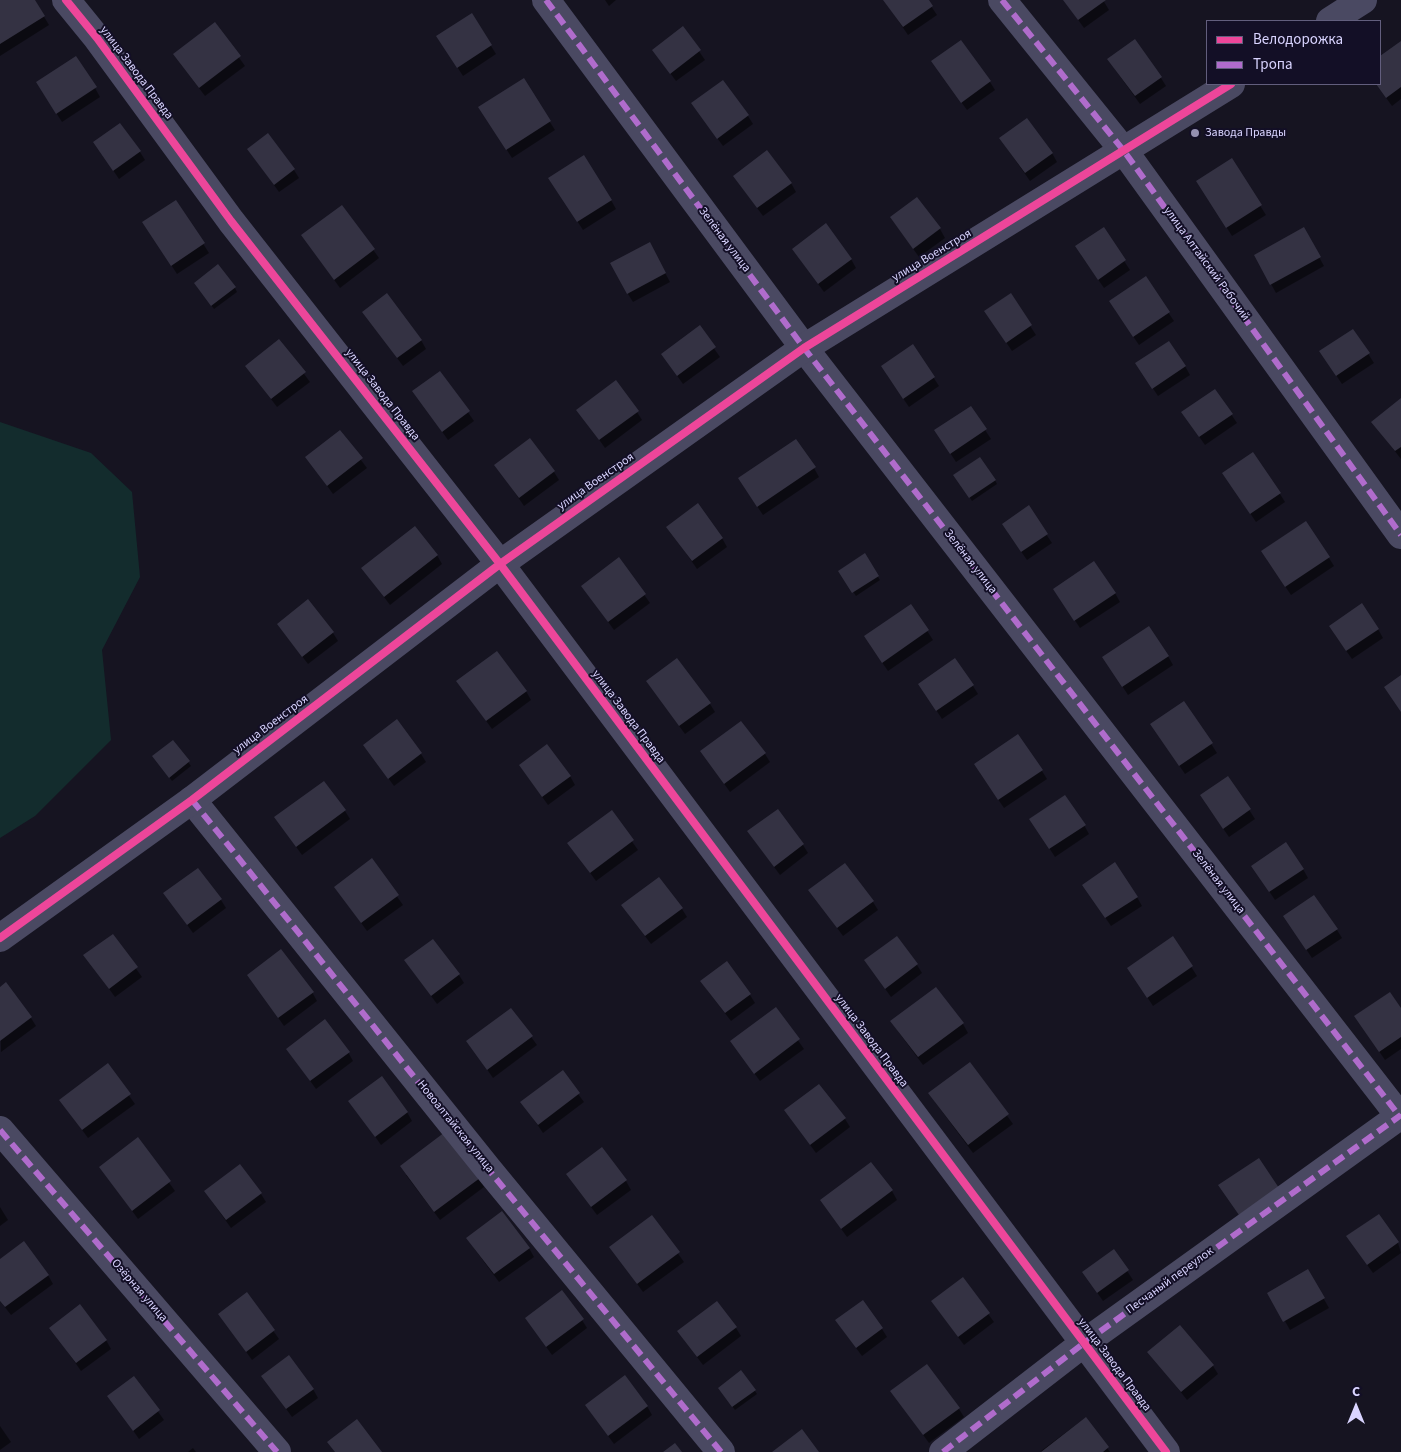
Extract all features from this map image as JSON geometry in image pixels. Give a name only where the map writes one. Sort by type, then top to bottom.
[{"type":"street","name":"улица Завода Правда","points":[[66,0],[97,38],[231,221],[500,564],[1166,1452]]},
{"type":"street","name":"Зелёная улица","points":[[546,0],[804,348],[1400,1116]]},
{"type":"street","name":"улица Алтайский Рабочий","points":[[1002,0],[1124,151],[1401,535]]},
{"type":"street","points":[[1332,20],[1363,0]]},
{"type":"street","name":"улица Военстроя","points":[[0,938],[192,800],[500,564],[804,348],[1229,85]]},
{"type":"street","name":"Новоалтайская улица","points":[[192,800],[488,1169],[721,1452]]},
{"type":"street","name":"Песчаный переулок","points":[[943,1452],[1084,1343],[1400,1116]]},
{"type":"street","name":"Озёрная улица","points":[[0,1130],[277,1452]]},
{"type":"green space","points":[[0,422],[91,453],[132,492],[140,577],[102,650],[111,740],[35,816],[0,838]]},
{"type":"building","points":[[0,0],[35,0],[45,16],[0,44]]},
{"type":"building","points":[[883,0],[929,0],[933,6],[903,27]]},
{"type":"building","points":[[1063,0],[1106,0],[1078,20]]},
{"type":"building","points":[[472,13],[492,45],[457,68],[436,36]]},
{"type":"building","points":[[215,22],[241,56],[199,88],[173,54]]},
{"type":"building","points":[[683,26],[701,50],[670,74],[652,50]]},
{"type":"building","points":[[1135,39],[1162,77],[1135,96],[1107,59]]},
{"type":"building","points":[[961,40],[991,81],[961,103],[931,61]]},
{"type":"building","points":[[1401,41],[1401,87],[1386,98],[1377,85],[1381,85],[1381,55]]},
{"type":"building","points":[[76,56],[97,87],[56,114],[36,82]]},
{"type":"building","points":[[524,78],[551,121],[506,150],[478,107]]},
{"type":"building","points":[[723,80],[749,115],[717,139],[691,103]]},
{"type":"building","points":[[1027,118],[1053,153],[1025,173],[999,138]]},
{"type":"building","points":[[120,123],[141,151],[113,171],[93,142]]},
{"type":"building","points":[[268,133],[295,169],[274,185],[247,149]]},
{"type":"building","points":[[767,150],[792,183],[757,208],[733,176]]},
{"type":"building","points":[[584,155],[612,200],[577,222],[548,178]]},
{"type":"building","points":[[1232,158],[1262,205],[1226,228],[1196,181]]},
{"type":"building","points":[[917,197],[941,228],[913,249],[890,217]]},
{"type":"building","points":[[176,200],[205,243],[171,266],[142,222]]},
{"type":"building","points":[[342,205],[375,249],[334,280],[301,235]]},
{"type":"building","points":[[826,223],[852,259],[818,284],[792,249]]},
{"type":"building","points":[[1104,227],[1126,260],[1098,280],[1075,246]]},
{"type":"building","points":[[1304,227],[1321,257],[1270,285],[1254,255]]},
{"type":"building","points":[[650,242],[666,273],[627,294],[610,263]]},
{"type":"building","points":[[218,264],[236,287],[211,306],[194,283]]},
{"type":"building","points":[[1146,276],[1170,312],[1133,337],[1109,301]]},
{"type":"building","points":[[387,293],[422,340],[397,358],[362,312]]},
{"type":"building","points":[[1011,293],[1032,325],[1006,343],[984,311]]},
{"type":"building","points":[[700,325],[716,347],[677,376],[661,354]]},
{"type":"building","points":[[1353,329],[1370,353],[1336,376],[1319,351]]},
{"type":"building","points":[[279,339],[306,372],[271,399],[245,366]]},
{"type":"building","points":[[1169,341],[1186,366],[1152,389],[1135,363]]},
{"type":"building","points":[[913,344],[935,377],[903,399],[881,366]]},
{"type":"building","points":[[440,371],[470,411],[442,432],[412,391]]},
{"type":"building","points":[[616,380],[639,411],[599,440],[576,410]]},
{"type":"building","points":[[1215,389],[1233,414],[1199,437],[1181,412]]},
{"type":"building","points":[[1401,398],[1401,447],[1395,451],[1371,422]]},
{"type":"building","points":[[971,406],[987,429],[950,454],[934,430]]},
{"type":"building","points":[[340,430],[363,458],[327,486],[305,457]]},
{"type":"building","points":[[530,438],[555,471],[519,498],[494,465]]},
{"type":"building","points":[[796,439],[816,467],[757,507],[738,478]]},
{"type":"building","points":[[1253,452],[1281,493],[1250,514],[1222,473]]},
{"type":"building","points":[[980,457],[996,480],[969,498],[953,475]]},
{"type":"building","points":[[698,503],[723,538],[692,561],[666,527]]},
{"type":"building","points":[[1029,505],[1048,534],[1021,552],[1002,524]]},
{"type":"building","points":[[1306,521],[1330,557],[1285,587],[1261,551]]},
{"type":"building","points":[[415,526],[438,555],[384,597],[361,568]]},
{"type":"building","points":[[865,553],[879,576],[852,593],[838,571]]},
{"type":"building","points":[[619,557],[646,594],[608,622],[581,586]]},
{"type":"building","points":[[1094,561],[1116,593],[1074,621],[1053,589]]},
{"type":"building","points":[[308,599],[334,632],[302,657],[277,624]]},
{"type":"building","points":[[1362,603],[1379,629],[1346,651],[1329,626]]},
{"type":"building","points":[[911,604],[929,630],[882,663],[864,636]]},
{"type":"building","points":[[1149,626],[1169,656],[1122,687],[1102,657]]},
{"type":"building","points":[[497,651],[527,691],[486,721],[456,681]]},
{"type":"building","points":[[677,658],[711,703],[679,726],[646,681]]},
{"type":"building","points":[[955,658],[974,685],[936,711],[918,684]]},
{"type":"building","points":[[1401,675],[1401,712],[1384,687]]},
{"type":"building","points":[[1184,701],[1213,743],[1179,766],[1150,724]]},
{"type":"building","points":[[397,719],[422,753],[388,779],[363,745]]},
{"type":"building","points":[[741,721],[766,753],[724,784],[700,751]]},
{"type":"building","points":[[1018,734],[1043,770],[998,800],[974,764]]},
{"type":"building","points":[[173,740],[190,761],[169,778],[152,756]]},
{"type":"building","points":[[547,744],[571,776],[542,797],[519,765]]},
{"type":"building","points":[[1228,776],[1251,809],[1223,829],[1200,795]]},
{"type":"building","points":[[324,781],[346,810],[296,847],[274,817]]},
{"type":"building","points":[[1065,795],[1086,825],[1049,849],[1029,819]]},
{"type":"building","points":[[778,809],[804,844],[774,867],[747,831]]},
{"type":"building","points":[[612,810],[634,840],[590,873],[567,843]]},
{"type":"building","points":[[1286,842],[1304,869],[1269,892],[1251,866]]},
{"type":"building","points":[[372,858],[399,895],[361,923],[334,887]]},
{"type":"building","points":[[1115,862],[1138,897],[1105,918],[1082,885]]},
{"type":"building","points":[[845,863],[874,901],[837,928],[808,890]]},
{"type":"building","points":[[198,868],[222,899],[187,925],[163,893]]},
{"type":"building","points":[[659,877],[683,908],[645,936],[621,905]]},
{"type":"building","points":[[1314,895],[1338,929],[1306,950],[1283,916]]},
{"type":"building","points":[[113,934],[138,967],[109,989],[83,955]]},
{"type":"building","points":[[897,936],[918,964],[885,989],[864,960]]},
{"type":"building","points":[[1173,936],[1193,966],[1147,998],[1127,968]]},
{"type":"building","points":[[433,939],[460,974],[431,996],[404,960]]},
{"type":"building","points":[[281,949],[314,992],[278,1018],[247,975]]},
{"type":"building","points":[[727,961],[751,994],[725,1013],[700,981]]},
{"type":"building","points":[[6,982],[32,1017],[0,1041],[0,987]]},
{"type":"building","points":[[936,987],[964,1023],[918,1057],[890,1021]]},
{"type":"building","points":[[1390,992],[1401,1008],[1401,1037],[1379,1052],[1354,1016]]},
{"type":"building","points":[[776,1007],[800,1039],[754,1074],[730,1041]]},
{"type":"building","points":[[511,1008],[533,1036],[487,1070],[466,1041]]},
{"type":"building","points":[[325,1019],[350,1052],[310,1081],[286,1049]]},
{"type":"building","points":[[970,1062],[1009,1114],[968,1145],[928,1093]]},
{"type":"building","points":[[108,1063],[131,1094],[82,1130],[59,1100]]},
{"type":"building","points":[[563,1070],[580,1093],[538,1125],[520,1102]]},
{"type":"building","points":[[382,1076],[408,1112],[375,1137],[348,1101]]},
{"type":"building","points":[[819,1084],[846,1118],[810,1145],[784,1110]]},
{"type":"building","points":[[445,1132],[480,1178],[434,1212],[400,1166]]},
{"type":"building","points":[[138,1137],[171,1181],[132,1211],[99,1167]]},
{"type":"building","points":[[602,1147],[627,1180],[591,1207],[566,1174]]},
{"type":"building","points":[[1259,1158],[1279,1188],[1239,1215],[1218,1185]]},
{"type":"building","points":[[871,1162],[893,1190],[841,1229],[820,1200]]},
{"type":"building","points":[[240,1164],[262,1193],[226,1220],[204,1191]]},
{"type":"building","points":[[502,1211],[530,1248],[494,1274],[466,1238]]},
{"type":"building","points":[[1379,1214],[1399,1242],[1367,1265],[1346,1236]]},
{"type":"building","points":[[652,1215],[680,1252],[637,1284],[609,1247]]},
{"type":"building","points":[[24,1241],[49,1275],[5,1307],[0,1301],[0,1259]]},
{"type":"building","points":[[1114,1249],[1129,1270],[1097,1293],[1082,1272]]},
{"type":"building","points":[[1308,1269],[1325,1298],[1283,1322],[1267,1293]]},
{"type":"building","points":[[963,1277],[990,1313],[958,1337],[931,1301]]},
{"type":"building","points":[[562,1290],[584,1319],[546,1347],[525,1318]]},
{"type":"building","points":[[247,1292],[275,1330],[246,1352],[218,1314]]},
{"type":"building","points":[[863,1300],[883,1328],[856,1348],[835,1320]]},
{"type":"building","points":[[717,1301],[737,1327],[697,1357],[677,1331]]},
{"type":"building","points":[[80,1304],[107,1340],[76,1363],[49,1328]]},
{"type":"building","points":[[1180,1325],[1214,1365],[1181,1392],[1147,1352]]},
{"type":"building","points":[[289,1355],[314,1389],[286,1409],[261,1376]]},
{"type":"building","points":[[927,1364],[960,1408],[923,1435],[890,1391]]},
{"type":"building","points":[[741,1370],[756,1390],[732,1407],[718,1388]]},
{"type":"building","points":[[625,1375],[648,1406],[608,1436],[585,1405]]},
{"type":"building","points":[[134,1376],[160,1410],[133,1431],[107,1396]]},
{"type":"building","points":[[1086,1417],[1109,1447],[1103,1452],[1041,1452]]},
{"type":"building","points":[[357,1419],[382,1452],[335,1452],[327,1442]]},
{"type":"building","points":[[802,1429],[819,1452],[772,1452]]},
{"type":"building","points":[[675,1443],[682,1452],[663,1452]]},
{"type":"marked path","points":[[546,0],[804,348],[1401,1118]]},
{"type":"marked path","points":[[1002,0],[1124,151],[1401,535]]},
{"type":"marked path","points":[[192,800],[488,1169],[721,1452]]},
{"type":"marked path","points":[[943,1452],[1084,1343],[1401,1115]]},
{"type":"marked path","points":[[0,1130],[277,1452]]},
{"type":"cycle path","points":[[66,0],[97,38],[231,221],[500,564],[1166,1452]]},
{"type":"cycle path","points":[[0,938],[192,800],[500,564],[804,348],[1229,85]]},
{"type":"place","name":"Завода Правды","points":[[1195,133]]}]
